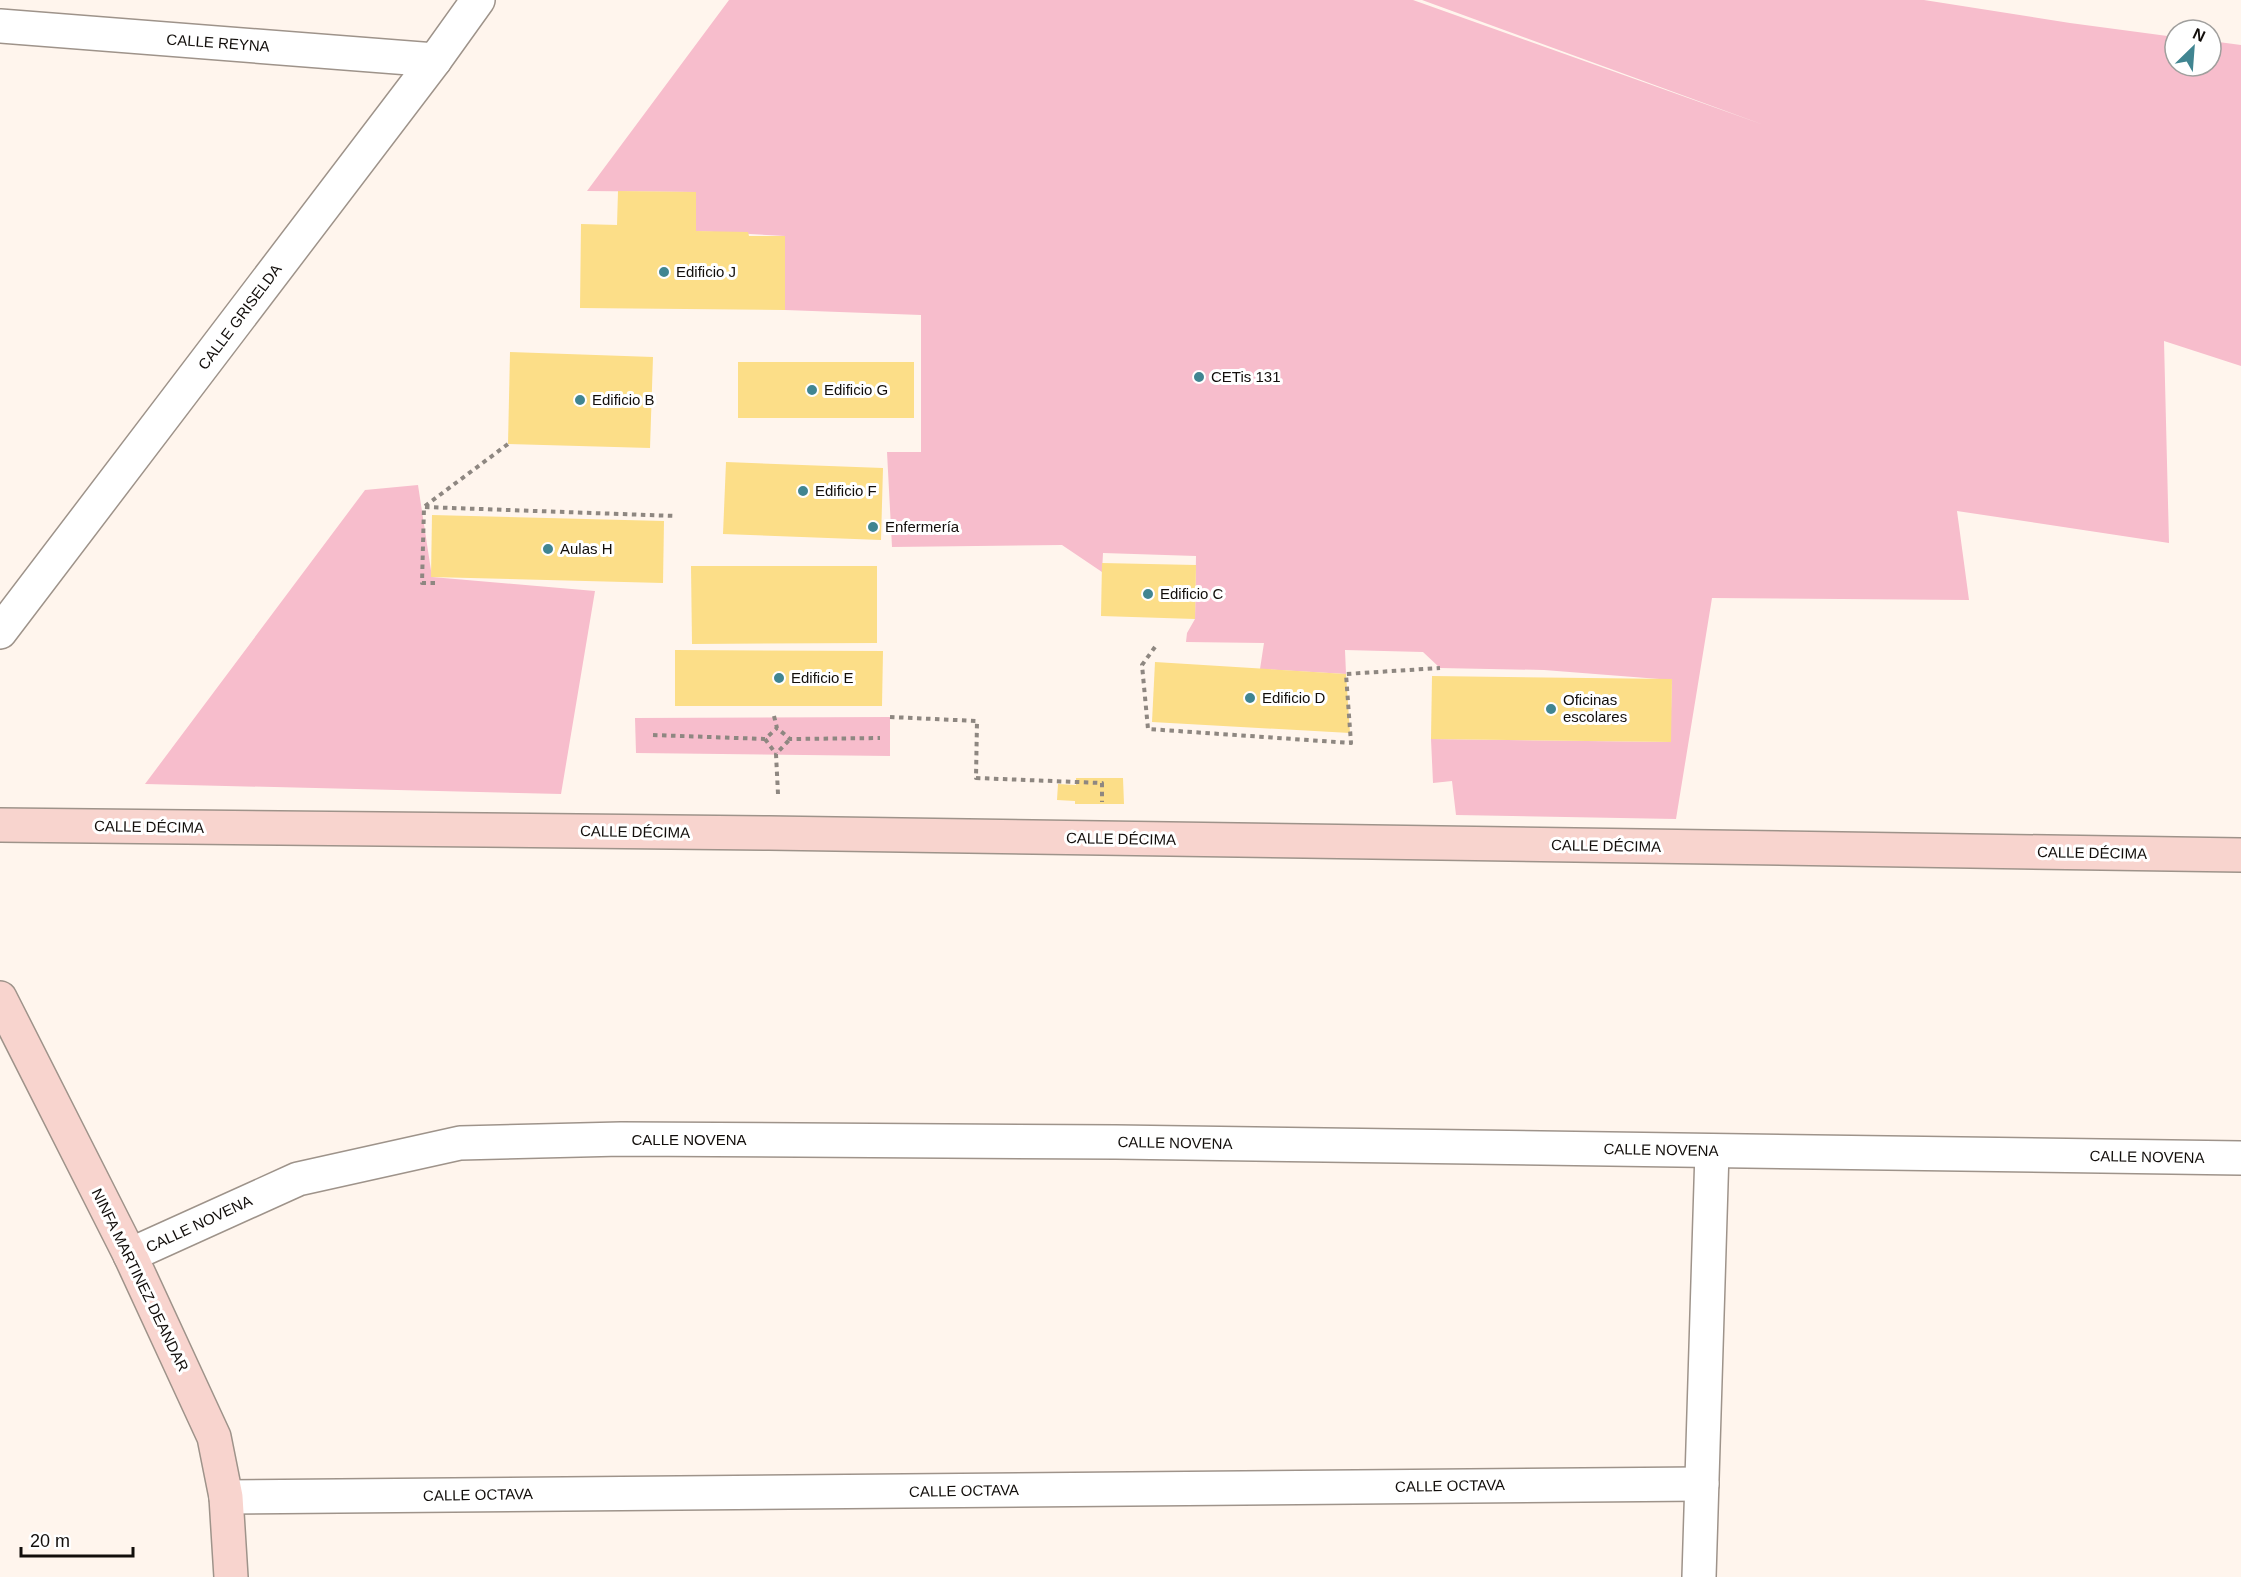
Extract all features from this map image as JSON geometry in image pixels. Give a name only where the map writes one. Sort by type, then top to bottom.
[{"type":"street","name":"CALLE GRISELDA","points":[[0,632],[435,60],[478,0]]},
{"type":"street","name":"CALLE REYNA","points":[[0,26],[435,60]]},
{"type":"street","name":"CALLE DÉCIMA","points":[[0,825],[2241,855]]},
{"type":"street","name":"NINFA MARTINEZ DEANDAR","points":[[0,998],[130,1256],[214,1437],[226,1497],[231,1577]]},
{"type":"street","name":"CALLE NOVENA","points":[[130,1256],[298,1179],[460,1143],[621,1139],[1104,1142],[2241,1158]]},
{"type":"street","points":[[1699,1577],[1712,1151]]},
{"type":"street","name":"CALLE OCTAVA","points":[[226,1497],[1702,1484]]},
{"type":"path","points":[[424,507],[508,444]]},
{"type":"path","points":[[424,507],[676,516]]},
{"type":"path","points":[[424,507],[422,583],[435,583]]},
{"type":"path","points":[[1155,647],[1142,665],[1148,729],[1160,730],[1351,743],[1346,674],[1440,668]]},
{"type":"path","points":[[774,716],[777,728],[790,739],[880,738]]},
{"type":"path","points":[[890,717],[977,721],[976,778],[1102,783],[1102,804]]},
{"type":"path","points":[[653,735],[765,739],[777,728]]},
{"type":"path","points":[[765,739],[776,754],[778,794]]},
{"type":"path","points":[[776,754],[790,739]]},
{"type":"shaded area","name":"CETis 131","points":[[729,0],[1413,0],[1764,125],[1422,0],[1924,0],[2163,35],[2163,78],[2223,78],[2223,43],[2241,45],[2241,366],[2164,341],[2169,543],[1957,511],[1969,600],[1712,598],[1676,819],[1456,815],[1452,781],[1433,783],[1431,739],[1670,742],[1672,680],[1544,670],[1440,668],[1423,652],[1345,650],[1346,674],[1260,669],[1264,643],[1186,642],[1187,633],[1195,619],[1196,556],[1103,553],[1102,572],[1062,545],[892,547],[887,452],[921,452],[921,315],[785,310],[785,236],[696,231],[696,192],[587,191]]},
{"type":"shaded area","points":[[418,485],[432,577],[595,591],[561,794],[145,784],[365,490]]},
{"type":"shaded area","points":[[890,717],[890,756],[636,753],[635,718]]},
{"type":"building","name":"Edificio J","points":[[618,191],[696,192],[696,231],[748,232],[749,236],[785,236],[785,310],[580,308],[581,224],[617,225]]},
{"type":"building","name":"Edificio B","points":[[510,352],[653,357],[650,448],[508,444]]},
{"type":"building","name":"Edificio G","points":[[738,362],[914,362],[914,418],[738,418]]},
{"type":"building","name":"Edificio F","points":[[726,462],[883,468],[881,540],[723,534]]},
{"type":"building","name":"Aulas H","points":[[432,515],[664,521],[663,583],[431,577]]},
{"type":"building","name":"Edificio C","points":[[1102,563],[1196,565],[1195,619],[1101,616]]},
{"type":"building","points":[[691,566],[877,566],[877,643],[692,644]]},
{"type":"building","name":"Edificio E","points":[[675,650],[883,651],[882,706],[675,706]]},
{"type":"building","name":"Edificio D","points":[[1155,662],[1346,674],[1350,733],[1152,722]]},
{"type":"building","name":"Oficinas escolares","points":[[1432,676],[1672,679],[1671,742],[1431,739]]},
{"type":"building","points":[[1076,778],[1123,778],[1124,804],[1075,804],[1075,801],[1057,800],[1058,784],[1076,785]]},
{"type":"place","name":"Edificio J","points":[[664,272]]},
{"type":"place","name":"CETis 131","points":[[1199,377]]},
{"type":"place","name":"Edificio G","points":[[812,390]]},
{"type":"place","name":"Edificio B","points":[[580,400]]},
{"type":"place","name":"Edificio F","points":[[803,491]]},
{"type":"place","name":"Enfermería","points":[[873,527]]},
{"type":"place","name":"Aulas H","points":[[548,549]]},
{"type":"place","name":"Edificio C","points":[[1148,594]]},
{"type":"place","name":"Edificio E","points":[[779,678]]},
{"type":"place","name":"Edificio D","points":[[1250,698]]},
{"type":"place","name":"Oficinas escolares","points":[[1551,709]]}]
